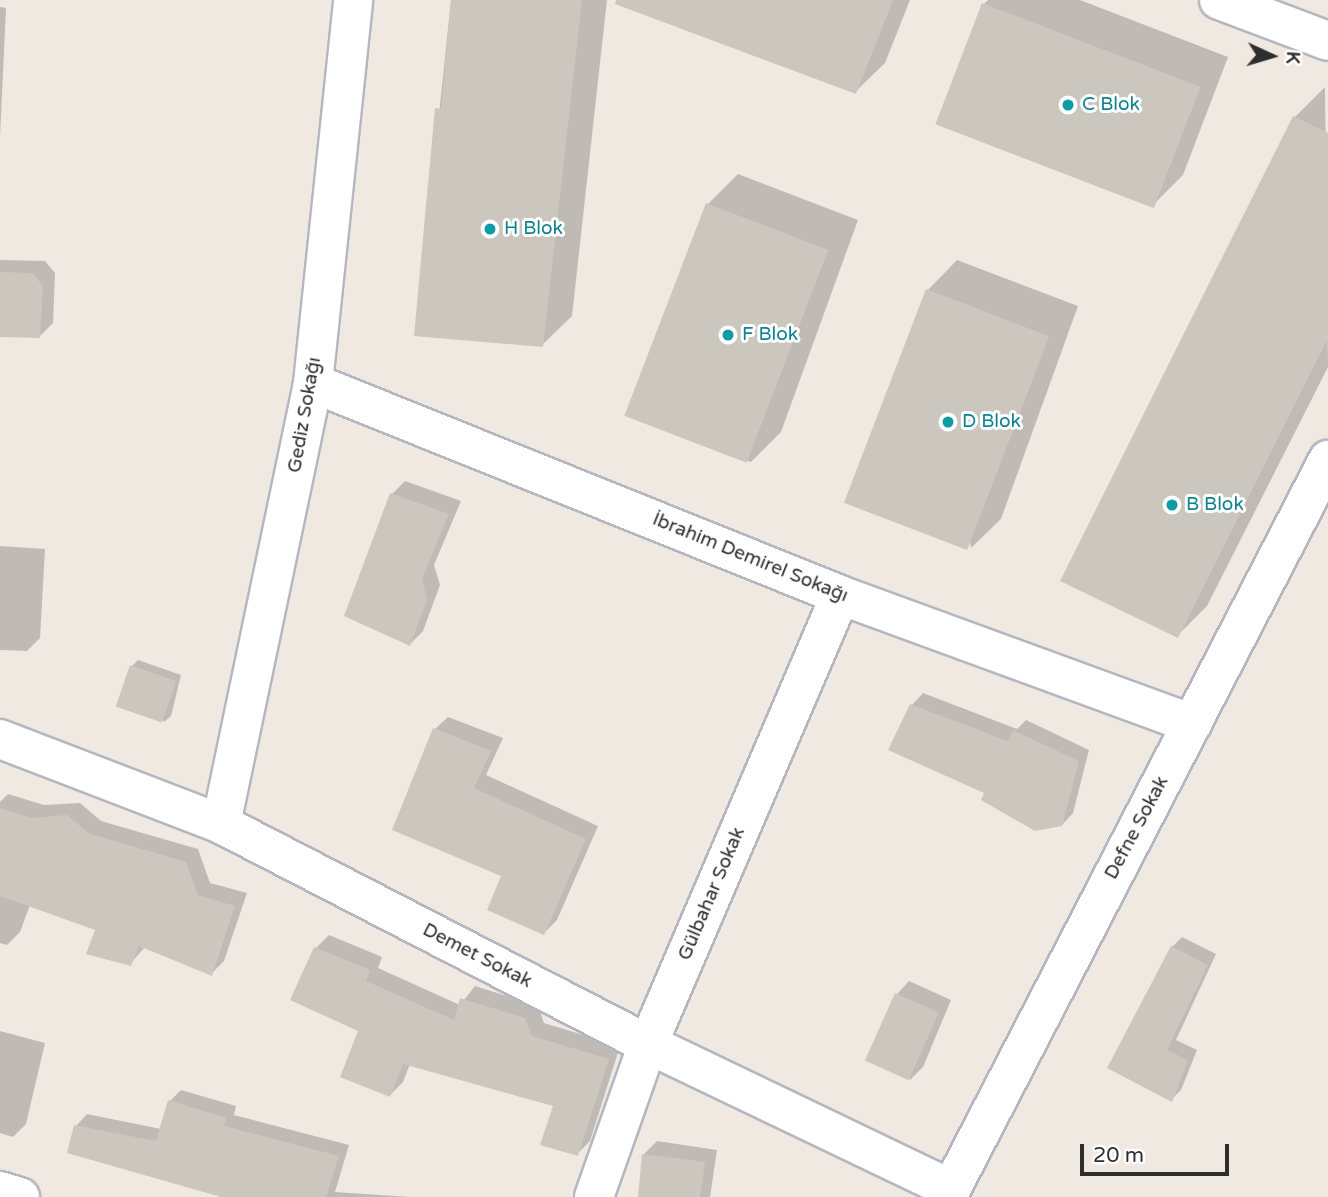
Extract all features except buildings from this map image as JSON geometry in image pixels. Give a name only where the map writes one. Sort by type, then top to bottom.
[{"type":"street","name":"Gediz Sokağı","points":[[220,824],[313,383],[353,0]]},
{"type":"street","points":[[1219,0],[1328,41]]},
{"type":"street","name":"İbrahim Demirel Sokağı","points":[[313,383],[840,594],[1192,724]]},
{"type":"street","name":"Defne Sokak","points":[[948,1193],[1328,460]]},
{"type":"street","name":"Gülbahar Sokak","points":[[594,1197],[648,1044],[840,594]]},
{"type":"street","name":"Demet Sokak","points":[[0,739],[220,824],[648,1044],[948,1193]]},
{"type":"street","points":[[0,1191],[20,1197]]},
{"type":"place","name":"C Blok","points":[[1068,105]]},
{"type":"place","name":"H Blok","points":[[490,229]]},
{"type":"place","name":"F Blok","points":[[728,335]]},
{"type":"place","name":"D Blok","points":[[948,422]]},
{"type":"place","name":"B Blok","points":[[1172,505]]}]
